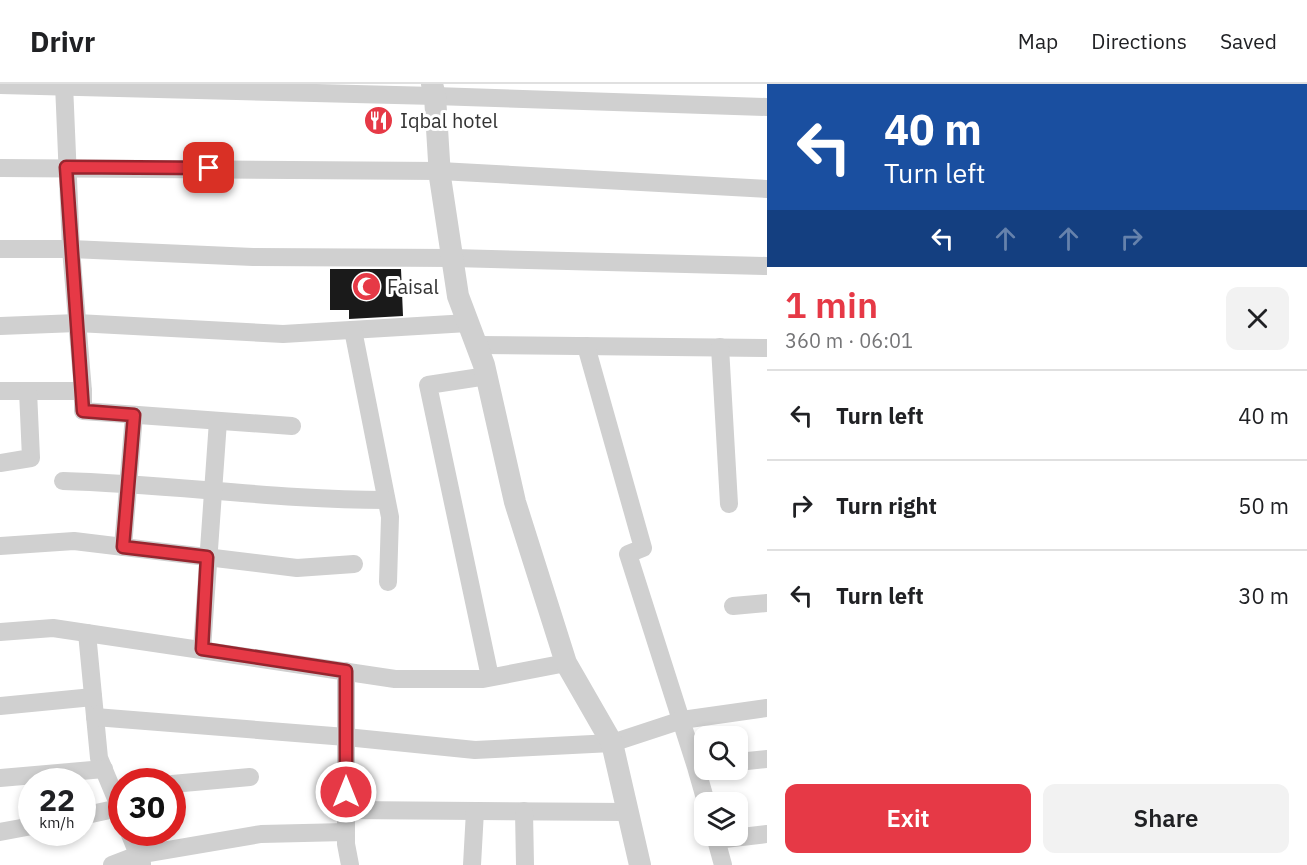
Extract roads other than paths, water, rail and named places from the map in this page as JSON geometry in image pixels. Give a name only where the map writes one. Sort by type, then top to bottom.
[{"type":"street","points":[[0,85],[433,90],[767,107]]},
{"type":"street","points":[[64,85],[66,167],[83,411],[292,426]]},
{"type":"street","points":[[433,90],[440,171],[458,296],[487,376],[515,502],[566,663],[612,743],[640,865]]},
{"type":"street","points":[[0,168],[440,171],[767,189]]},
{"type":"street","points":[[0,249],[71,249],[253,257],[453,258],[767,266]]},
{"type":"street","points":[[0,326],[77,323],[283,334],[468,323]]},
{"type":"street","points":[[353,330],[390,517],[388,582]]},
{"type":"street","points":[[477,345],[767,348]]},
{"type":"street","points":[[586,346],[643,548],[628,554],[682,720],[694,749]]},
{"type":"street","points":[[720,347],[729,504]]},
{"type":"street","points":[[487,376],[428,384],[490,677]]},
{"type":"street","points":[[0,391],[82,391]]},
{"type":"street","points":[[0,464],[31,458],[28,391]]},
{"type":"street","points":[[123,547],[134,415]]},
{"type":"street","points":[[202,649],[218,421]]},
{"type":"street","points":[[63,481],[128,483],[343,500],[386,500]]},
{"type":"street","points":[[0,546],[74,541],[297,568],[354,564]]},
{"type":"street","points":[[733,606],[767,603]]},
{"type":"street","points":[[0,632],[53,628],[395,679],[490,677],[566,663]]},
{"type":"street","points":[[87,633],[99,758],[108,775]]},
{"type":"street","points":[[346,671],[346,832],[350,865]]},
{"type":"street","points":[[0,706],[93,698]]},
{"type":"street","points":[[95,717],[475,750],[612,743],[682,720],[767,708]]},
{"type":"street","points":[[748,761],[767,759]]},
{"type":"street","points":[[0,778],[104,769]]},
{"type":"street","points":[[186,783],[250,777]]},
{"type":"street","points":[[346,810],[627,812]]},
{"type":"street","points":[[472,865],[475,811]]},
{"type":"street","points":[[524,811],[525,865]]},
{"type":"street","points":[[0,832],[18,829]]},
{"type":"street","points":[[112,865],[261,834],[346,832]]},
{"type":"street","points":[[748,835],[767,834]]},
{"type":"street","points":[[134,846],[140,860]]},
{"type":"street","points":[[718,846],[723,865]]},
{"type":"place","name":"Iqbal hotel","points":[[379,121]]},
{"type":"place","name":"Faisal","points":[[366,287]]}]
